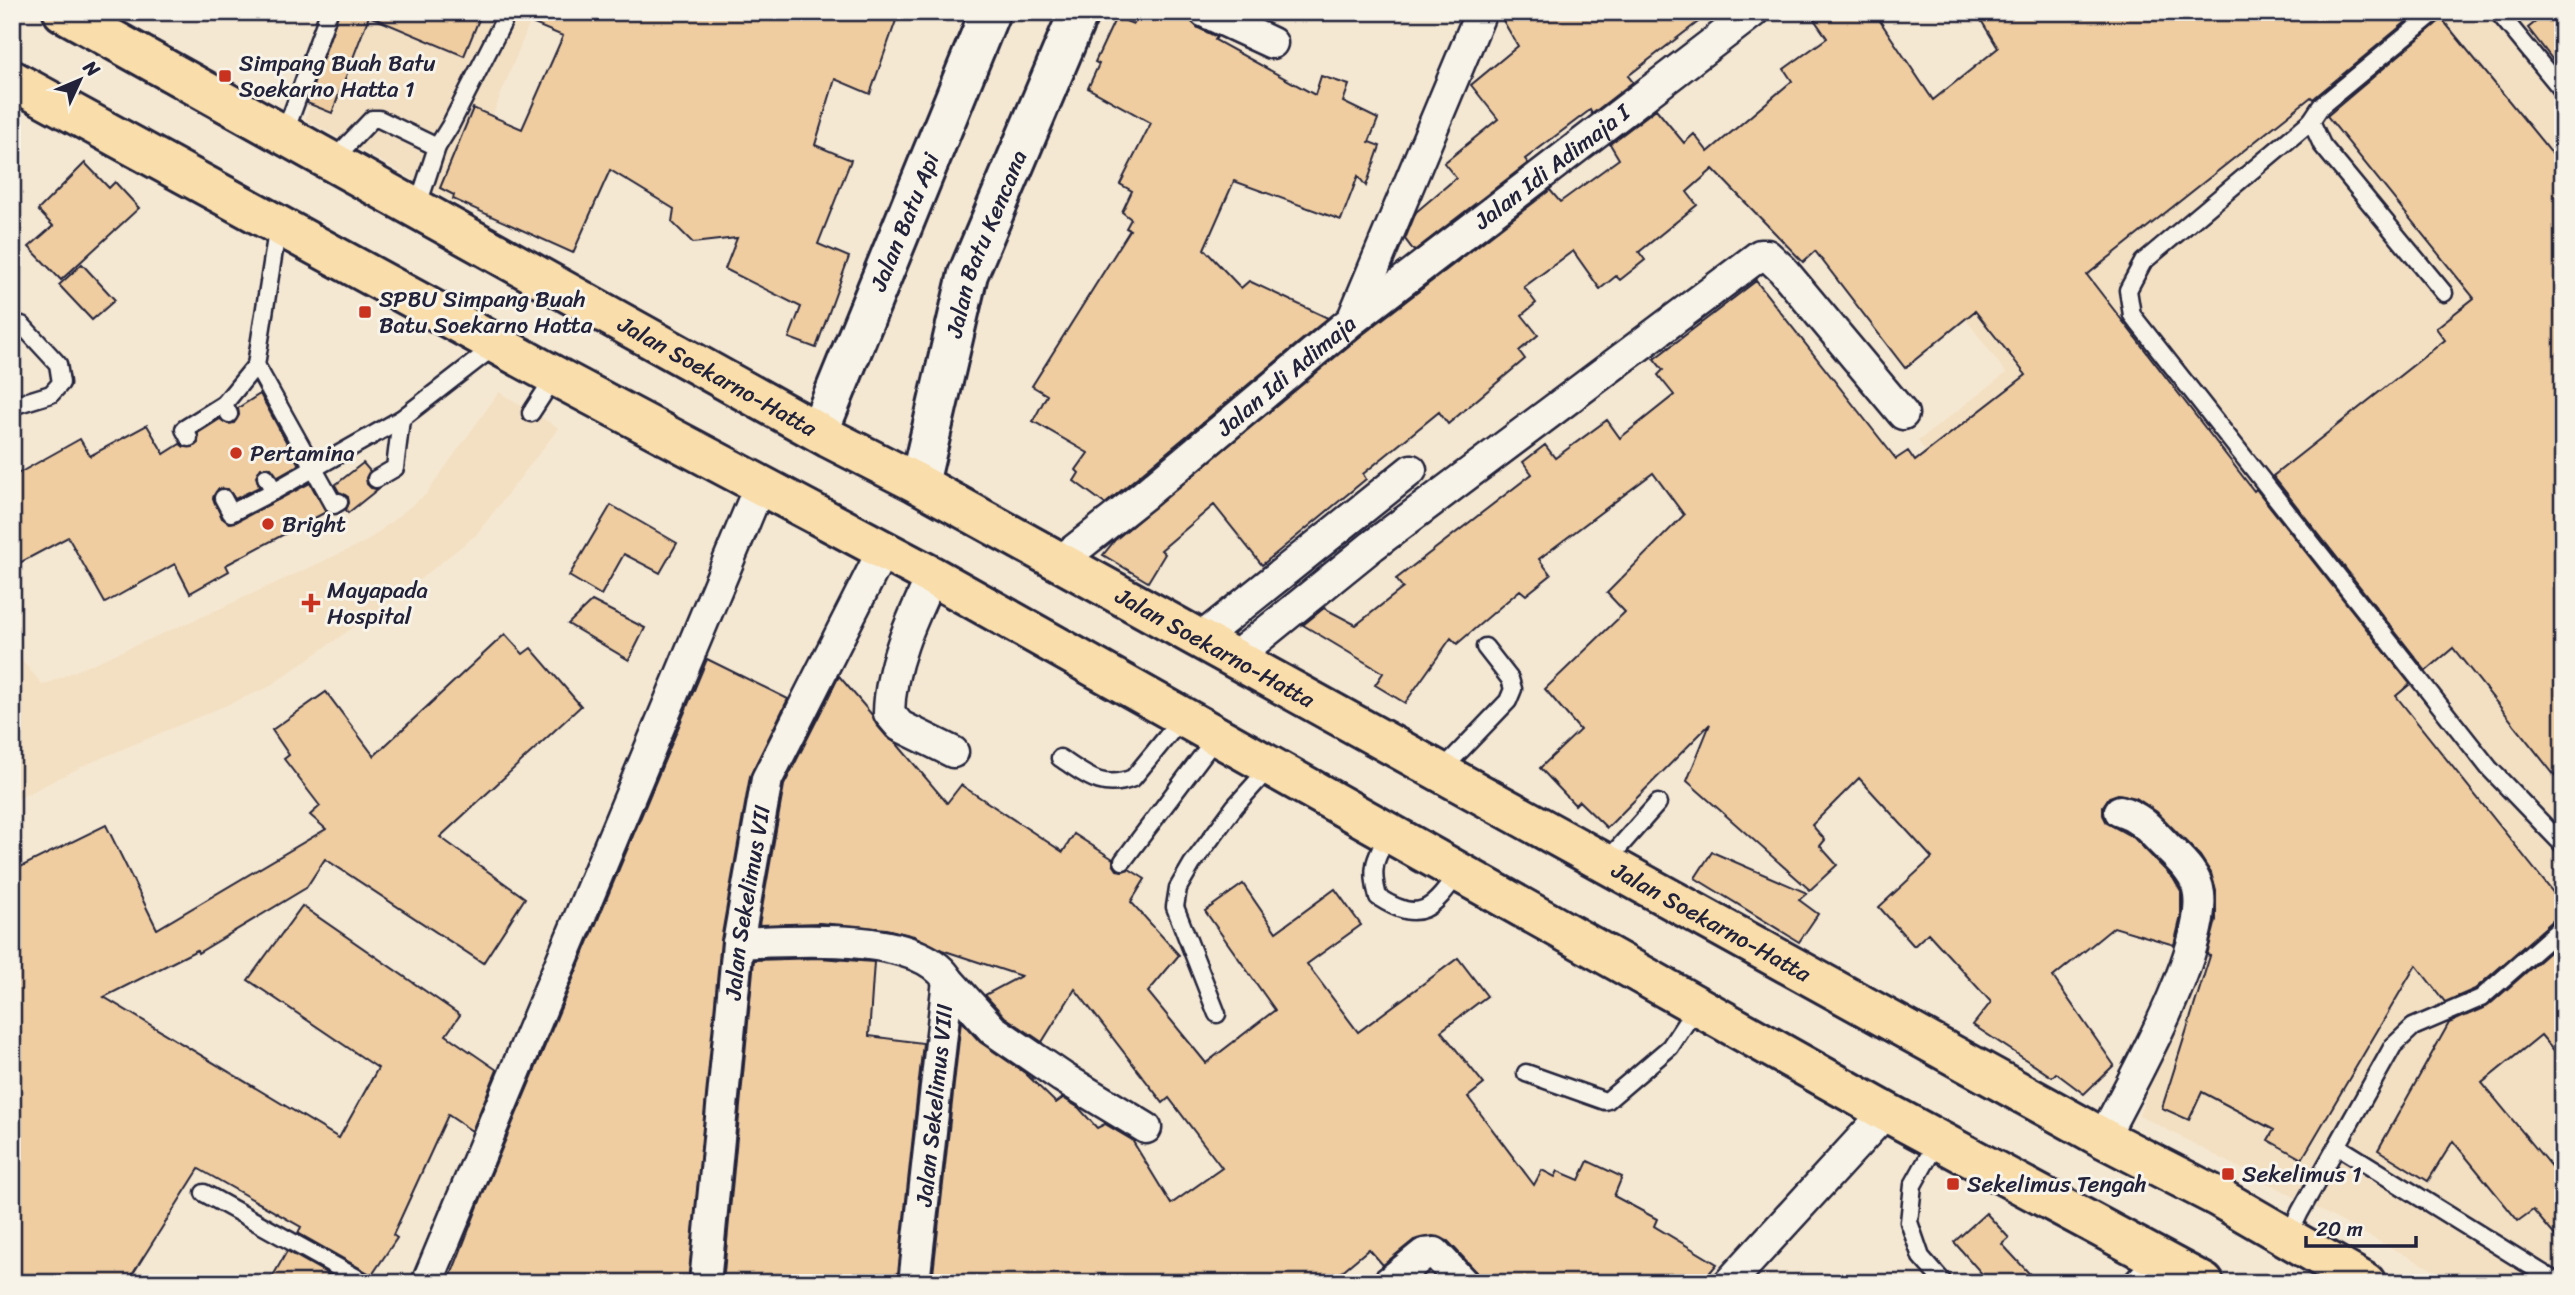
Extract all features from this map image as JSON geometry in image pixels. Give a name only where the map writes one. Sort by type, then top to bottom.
[{"type":"highway","name":"Jalan Soekarno-Hatta","points":[[63,12],[2104,1138],[2218,1197],[2366,1283]]},
{"type":"highway","points":[[12,80],[555,376],[932,576],[1938,1140],[2143,1270],[2204,1283]]},
{"type":"street","name":"Jalan Batu Api","points":[[819,431],[990,12]]},
{"type":"street","name":"Jalan Batu Kencana","points":[[919,484],[968,274],[1079,12]]},
{"type":"street","points":[[1205,12],[1272,43]]},
{"type":"street","name":"Jalan Idi Adimaja","points":[[1059,562],[1144,495],[1351,321],[1481,12]]},
{"type":"street","name":"Jalan Idi Adimaja I","points":[[1351,321],[1745,15]]},
{"type":"street","points":[[1234,658],[1372,546],[1760,255],[1767,255],[1782,269],[1903,414]]},
{"type":"street","points":[[1200,639],[1411,470]]},
{"type":"street","points":[[427,1283],[760,485]]},
{"type":"street","name":"Jalan Sekelimus VII","points":[[705,1283],[737,943],[767,779],[883,550]]},
{"type":"street","points":[[932,576],[909,625],[889,695],[889,713],[900,726],[953,752]]},
{"type":"street","points":[[2104,1138],[2179,981],[2198,924],[2199,894],[2196,880],[2136,816],[2120,811]]},
{"type":"street","name":"Jalan Sekelimus VIII","points":[[737,943],[838,940],[851,942],[917,954],[942,971],[948,980],[914,1283]]},
{"type":"street","points":[[948,980],[993,1030],[1062,1077],[1146,1128]]},
{"type":"street","points":[[1729,1283],[1886,1112]]},
{"type":"street","points":[[1388,1283],[1424,1254],[1435,1253],[1463,1283]]},
{"type":"lane","points":[[285,135],[329,12]]},
{"type":"lane","points":[[417,208],[437,147],[508,12]]},
{"type":"lane","points":[[2435,12],[2321,106],[2312,121],[2143,262],[2128,290],[2132,315],[2488,768],[2563,845]]},
{"type":"lane","points":[[2498,12],[2563,91]]},
{"type":"lane","points":[[332,161],[372,119],[379,118],[437,147]]},
{"type":"lane","points":[[2312,121],[2322,145],[2444,293]]},
{"type":"lane","points":[[189,438],[184,429],[227,409],[256,365],[278,225]]},
{"type":"lane","points":[[12,323],[22,325],[58,364],[61,383],[51,394],[12,406]]},
{"type":"lane","points":[[223,498],[231,513],[270,484],[314,470],[401,419],[497,344]]},
{"type":"lane","points":[[256,365],[334,505],[339,502]]},
{"type":"lane","points":[[531,413],[555,376]]},
{"type":"lane","points":[[376,479],[395,468],[401,419]]},
{"type":"lane","points":[[1440,772],[1508,701],[1513,690],[1510,679],[1485,647]]},
{"type":"lane","points":[[1060,758],[1098,783],[1122,782],[1133,778],[1182,717]]},
{"type":"lane","points":[[1123,861],[1217,736]]},
{"type":"lane","points":[[1217,1014],[1175,907],[1178,888],[1192,864],[1235,806],[1271,766]]},
{"type":"lane","points":[[1605,863],[1658,803]]},
{"type":"lane","points":[[1390,833],[1376,858],[1372,877],[1378,897],[1396,909],[1412,912],[1428,907],[1442,896],[1459,872]]},
{"type":"lane","points":[[2287,1239],[2393,1046],[2413,1027],[2481,998],[2563,926]]},
{"type":"lane","points":[[1526,1073],[1608,1100],[1670,1047],[1697,1006]]},
{"type":"lane","points":[[1938,1140],[1913,1185],[1909,1222],[1921,1257],[1944,1283]]},
{"type":"lane","points":[[2337,1146],[2555,1280]]},
{"type":"lane","points":[[204,1193],[359,1281]]},
{"type":"shaded area","points":[[347,12],[534,12],[457,204],[305,119]]},
{"type":"shaded area","points":[[2050,12],[2563,12],[2563,1283],[2458,1283],[2139,1115],[2220,893],[2208,844],[1918,441],[2006,373],[1847,161]]},
{"type":"shaded area","name":"Mayapada Hospital","points":[[499,392],[559,428],[476,535],[404,592],[267,688],[83,766],[12,802],[12,649],[43,685],[208,614],[367,541],[426,494]]},
{"type":"building","points":[[339,12],[482,12],[464,56],[369,16],[332,113],[307,103]]},
{"type":"building","points":[[518,12],[899,12],[870,94],[835,79],[815,145],[851,160],[818,244],[849,257],[816,348],[789,338],[801,307],[725,269],[737,238],[693,243],[672,222],[674,209],[610,170],[573,253],[453,199],[454,195],[440,188],[473,108],[522,129],[563,36],[517,17]]},
{"type":"building","points":[[1138,12],[1176,12],[1198,28],[1217,37],[1215,40],[1315,95],[1321,76],[1349,85],[1343,102],[1378,119],[1369,142],[1380,146],[1366,186],[1358,176],[1341,220],[1234,181],[1204,249],[1241,288],[1249,281],[1328,318],[1105,504],[1074,481],[1079,473],[1076,470],[1088,453],[1033,421],[1047,395],[1032,386],[1130,230],[1126,228],[1131,219],[1122,212],[1132,191],[1120,184],[1151,123],[1088,88],[1099,64],[1095,62],[1116,17],[1133,24]]},
{"type":"building","points":[[1498,12],[1711,12],[1628,76],[1633,82],[1592,114],[1590,110],[1525,159],[1528,163],[1414,251],[1405,239],[1416,212],[1456,178],[1444,163],[1498,119],[1471,85],[1518,46]]},
{"type":"building","points":[[1809,12],[1874,12],[1933,100],[1998,48],[1976,12],[2418,12],[2313,99],[2311,97],[2087,275],[2254,491],[2256,489],[2410,684],[2396,696],[2563,905],[2563,916],[2556,918],[2475,989],[2445,1002],[2416,965],[2302,1159],[2268,1140],[2274,1130],[2202,1092],[2189,1120],[2162,1108],[2210,956],[2207,955],[2216,920],[2216,891],[2211,873],[2200,856],[2157,812],[2136,798],[2118,794],[2109,797],[2103,806],[2103,815],[2107,823],[2134,838],[2173,878],[2181,892],[2181,916],[2174,945],[2114,927],[2053,977],[2114,1065],[2084,1094],[2056,1073],[2052,1077],[1973,1025],[1991,1002],[1928,933],[1914,946],[1879,907],[1932,858],[1859,778],[1812,825],[1825,840],[1820,846],[1837,865],[1810,890],[1687,781],[1710,724],[1607,828],[1579,801],[1575,805],[1540,768],[1580,730],[1545,689],[1625,612],[1607,593],[1684,515],[1653,473],[1539,559],[1551,575],[1526,595],[1520,590],[1457,644],[1451,638],[1405,703],[1375,685],[1383,673],[1303,625],[1324,608],[1356,625],[1403,588],[1396,579],[1532,474],[1523,462],[1545,445],[1555,458],[1607,420],[1620,438],[1674,395],[1658,375],[1663,370],[1654,359],[1756,281],[1896,459],[1908,451],[1915,461],[2026,375],[1975,311],[1905,368],[1815,251],[1803,262],[1713,169],[1687,192],[1697,205],[1639,252],[1645,260],[1620,280],[1616,276],[1600,289],[1573,251],[1524,287],[1536,303],[1522,315],[1538,335],[1519,351],[1525,359],[1448,424],[1439,412],[1363,474],[1366,479],[1262,565],[1214,505],[1161,550],[1165,554],[1148,582],[1103,555],[1115,540],[1362,335],[1550,190],[1560,202],[1619,159],[1610,144],[1656,109],[1684,143],[1694,134],[1708,152],[1792,81],[1784,69],[1827,38]]},
{"type":"building","points":[[2548,12],[2563,12],[2563,73],[2528,28]]},
{"type":"building","points":[[2442,19],[2563,167],[2563,786],[2453,648],[2426,671],[2273,476],[2445,340],[2436,328],[2474,298],[2327,116]]},
{"type":"building","points":[[85,163],[109,188],[115,182],[139,208],[61,280],[29,247],[53,226],[38,210]]},
{"type":"building","points":[[82,264],[115,300],[92,320],[59,285]]},
{"type":"building","points":[[260,394],[299,465],[278,477],[271,468],[261,468],[256,476],[259,487],[235,499],[228,489],[218,489],[213,498],[222,518],[230,523],[236,522],[310,483],[326,512],[226,565],[229,571],[190,593],[175,564],[105,603],[68,537],[12,567],[12,477],[80,439],[90,456],[147,425],[164,454],[180,444],[193,447],[198,443],[198,433],[220,419],[228,424],[234,423],[239,415],[238,408]]},
{"type":"building","points":[[363,463],[370,471],[366,478],[367,484],[378,489],[348,513],[348,497],[339,492],[335,485]]},
{"type":"building","points":[[611,505],[677,543],[660,573],[624,554],[601,595],[569,576]]},
{"type":"building","points":[[592,601],[645,628],[629,660],[568,624]]},
{"type":"building","points":[[505,634],[523,654],[531,648],[581,706],[440,837],[525,898],[483,963],[325,859],[306,888],[198,953],[197,950],[104,997],[339,1138],[378,1068],[248,980],[302,906],[460,1015],[446,1035],[497,1070],[472,1131],[448,1115],[393,1235],[397,1238],[372,1275],[298,1233],[301,1227],[199,1169],[127,1283],[12,1283],[12,871],[106,825],[157,929],[326,829],[310,815],[320,806],[284,759],[289,755],[272,730],[326,692],[374,756]]},
{"type":"building","points":[[707,659],[788,699],[750,776],[721,940],[688,1283],[448,1283],[482,1196]]},
{"type":"building","points":[[839,676],[887,737],[897,744],[947,803],[961,785],[1063,852],[1074,834],[1113,859],[1117,870],[1129,869],[1145,879],[1131,902],[1179,955],[1148,992],[1206,1063],[1275,1010],[1205,911],[1243,884],[1276,932],[1335,889],[1361,925],[1307,964],[1358,1032],[1458,958],[1487,996],[1441,1031],[1484,1084],[1468,1097],[1534,1185],[1542,1170],[1555,1177],[1558,1171],[1579,1180],[1588,1161],[1622,1177],[1614,1196],[1657,1219],[1654,1226],[1717,1264],[1701,1283],[1480,1283],[1476,1271],[1448,1241],[1433,1236],[1414,1240],[1383,1265],[1369,1249],[1328,1283],[932,1283],[961,1021],[980,1042],[1025,1073],[1056,1103],[1063,1098],[1079,1108],[1097,1128],[1105,1124],[1132,1140],[1171,1204],[1222,1168],[1169,1098],[1163,1103],[1075,989],[1042,1042],[1005,1017],[985,995],[1021,976],[942,950],[914,936],[886,929],[820,923],[759,925],[784,785]]},
{"type":"building","points":[[1712,852],[1807,893],[1799,900],[1818,914],[1799,942],[1695,878]]},
{"type":"building","points":[[2563,940],[2563,1061],[2541,1035],[2482,1083],[2563,1181],[2563,1245],[2533,1210],[2518,1221],[2453,1141],[2428,1181],[2378,1150],[2449,1023],[2488,1006]]},
{"type":"building","points":[[819,958],[874,962],[869,1036],[923,1043],[897,1283],[723,1283],[754,960]]},
{"type":"building","points":[[1986,1213],[2009,1238],[2002,1244],[2038,1283],[1990,1283],[1954,1242]]},
{"type":"building","points":[[287,1251],[344,1283],[269,1283]]},
{"type":"place","name":"Simpang Buah Batu Soekarno Hatta 1","points":[[225,76]]},
{"type":"place","name":"SPBU Simpang Buah Batu Soekarno Hatta","points":[[365,312]]},
{"type":"place","name":"Pertamina","points":[[236,453]]},
{"type":"place","name":"Bright","points":[[268,524]]},
{"type":"place","name":"Mayapada Hospital","points":[[311,603]]},
{"type":"place","name":"Sekelimus 1","points":[[2228,1174]]},
{"type":"place","name":"Sekelimus Tengah","points":[[1953,1184]]}]
